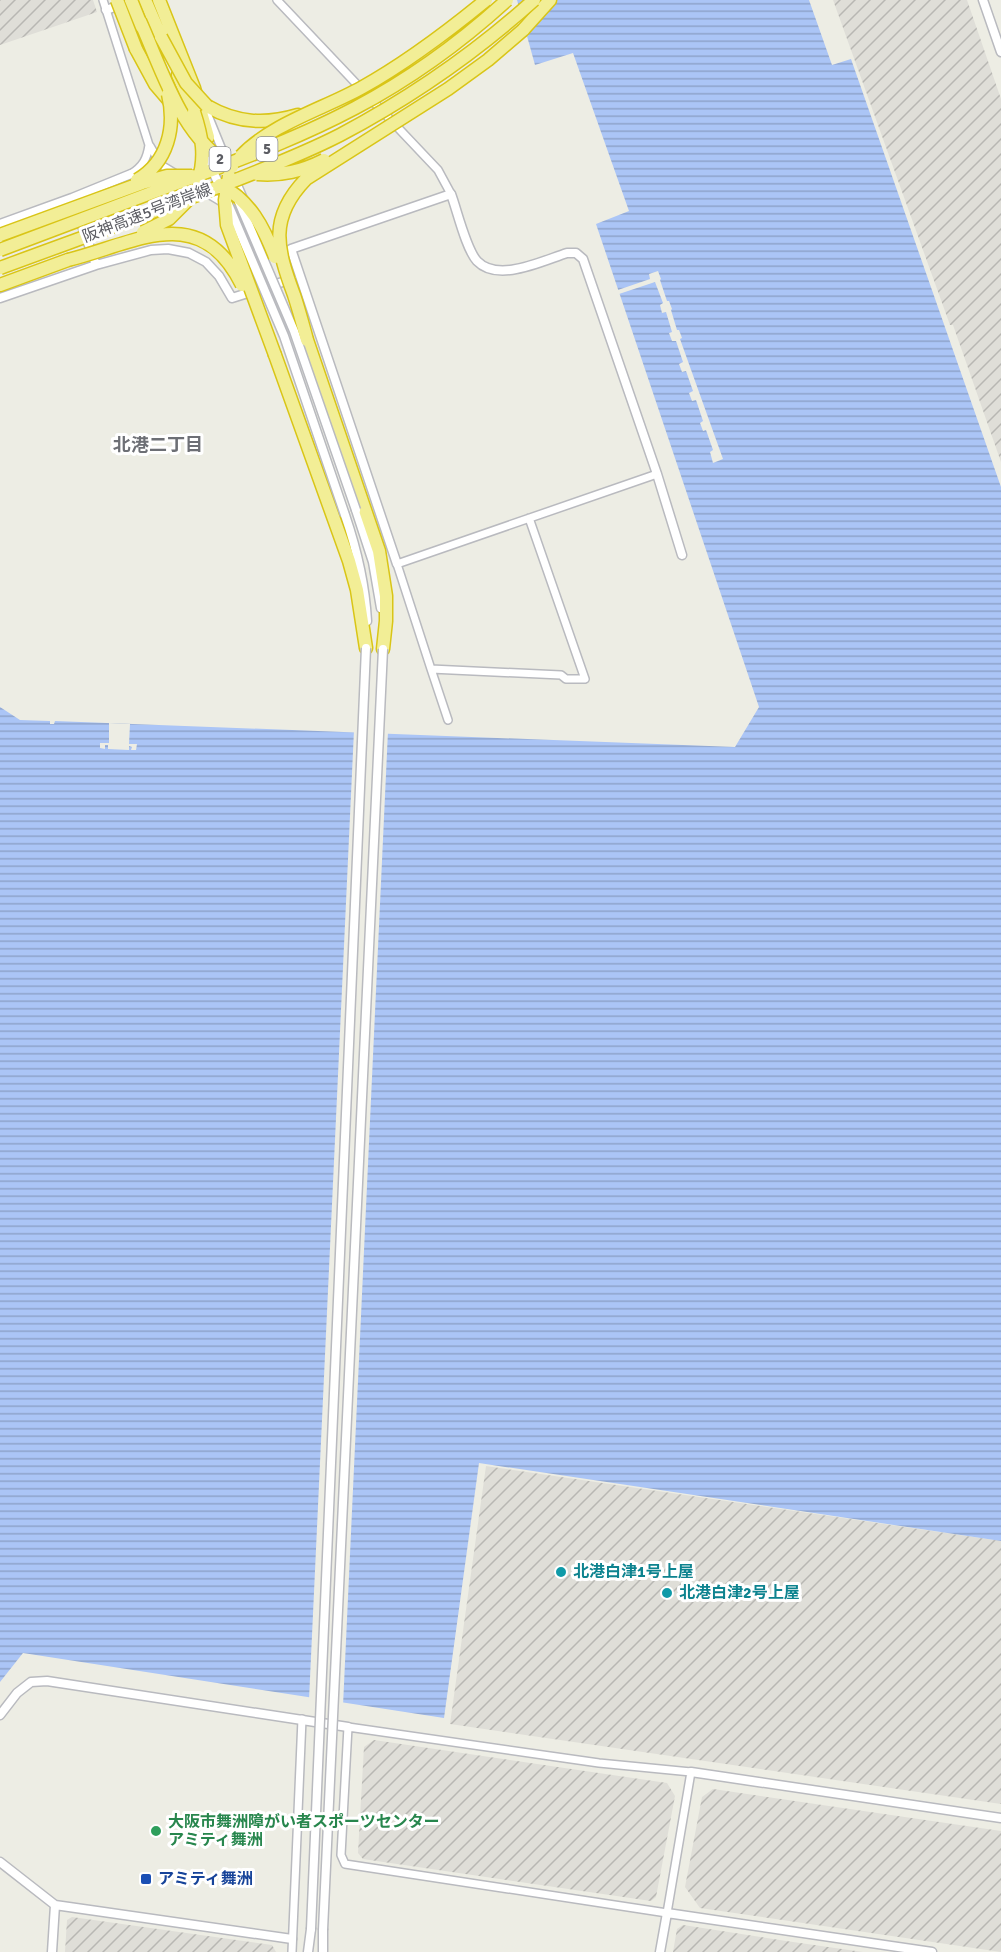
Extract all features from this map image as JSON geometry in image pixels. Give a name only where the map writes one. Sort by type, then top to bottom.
[{"type":"highway","points":[[117,0],[136,49],[155,84],[163,95],[187,117]]},
{"type":"highway","name":"2","points":[[90,202],[130,184],[149,172],[163,154],[171,125],[171,105],[133,0]]},
{"type":"highway","name":"2","points":[[68,260],[145,232],[169,219],[187,201],[199,180],[204,156],[199,127],[147,0]]},
{"type":"highway","points":[[160,0],[194,88],[208,137]]},
{"type":"highway","name":"5","points":[[366,648],[349,561],[230,236],[225,213],[226,187],[234,166],[258,141],[337,101],[387,72],[416,54],[486,0]]},
{"type":"highway","name":"阪神高速5号湾岸線","points":[[0,250],[274,146],[324,124],[358,107],[420,69],[507,0]]},
{"type":"highway","name":"阪神高速5号湾岸線","points":[[0,268],[274,165],[337,137],[393,106],[440,76],[478,48],[534,0]]},
{"type":"highway","points":[[383,649],[386,596],[379,551],[307,340],[278,247],[278,233],[283,211],[289,199],[306,179],[448,89],[488,60],[523,30],[550,0]]},
{"type":"highway","name":"2","points":[[140,21],[174,98],[191,129],[211,152],[232,167],[258,174],[286,173],[316,164],[370,137]]},
{"type":"highway","name":"2","points":[[161,37],[186,82],[196,95],[207,106],[231,118],[245,121],[274,121],[337,101]]},
{"type":"highway","points":[[0,235],[142,183],[173,175],[189,175],[221,185],[240,198],[260,223],[307,340]]},
{"type":"highway","name":"5","points":[[0,285],[68,260],[156,234],[184,235],[200,239],[212,246],[230,264],[275,355]]},
{"type":"street","points":[[103,0],[149,145],[161,165],[254,221],[291,249],[448,720]]},
{"type":"street","points":[[106,10],[133,0],[232,213],[280,325],[345,515],[361,566],[366,593],[366,648],[311,1929],[308,1952]]},
{"type":"street","points":[[147,0],[260,249],[290,321],[365,536],[379,591],[383,649],[323,1952]]},
{"type":"street","points":[[160,0],[254,221]]},
{"type":"street","points":[[277,0],[438,170],[452,194],[471,251],[485,267],[503,271],[567,253],[576,253],[583,259],[657,474],[682,555]]},
{"type":"street","points":[[983,0],[1001,52]]},
{"type":"street","points":[[0,224],[131,174],[141,168],[147,158],[149,145]]},
{"type":"street","points":[[131,174],[162,174],[182,178]]},
{"type":"street","points":[[218,200],[229,198],[235,189],[234,176]]},
{"type":"street","points":[[291,249],[452,194]]},
{"type":"street","points":[[72,198],[96,265]]},
{"type":"street","points":[[0,298],[96,265],[152,250],[182,251],[198,257],[212,268],[232,298],[301,277]]},
{"type":"street","points":[[397,564],[657,474]]},
{"type":"street","points":[[431,669],[561,675],[566,679],[585,679],[529,518]]},
{"type":"street","points":[[0,1715],[17,1693],[31,1682],[47,1681],[348,1727],[1001,1818]]},
{"type":"street","points":[[292,1952],[302,1719]]},
{"type":"street","points":[[348,1727],[341,1855],[345,1864],[932,1952]]},
{"type":"street","points":[[660,1952],[691,1773]]},
{"type":"street","points":[[0,1862],[55,1905],[292,1939]]},
{"type":"street","points":[[52,1952],[55,1905]]},
{"type":"shaded area","points":[[0,0],[93,0],[97,12],[0,45]]},
{"type":"shaded area","points":[[833,0],[967,0],[1001,99],[1001,462],[953,325],[950,325]]},
{"type":"shaded area","points":[[486,1466],[1001,1541],[1001,1804],[450,1724]]},
{"type":"shaded area","points":[[374,1740],[667,1783],[675,1796],[656,1897],[651,1901],[363,1859],[358,1853],[364,1747]]},
{"type":"shaded area","points":[[713,1789],[1001,1831],[1001,1952],[700,1908],[685,1887],[702,1797]]},
{"type":"shaded area","points":[[72,1917],[272,1945],[276,1952],[65,1952],[67,1920]]},
{"type":"shaded area","points":[[683,1925],[863,1952],[673,1952],[677,1929]]},
{"type":"water","points":[[517,0],[809,0],[832,65],[851,59],[1001,487],[1001,1541],[479,1463],[444,1718],[23,1653],[0,1682],[0,707],[20,720],[50,721],[50,724],[54,724],[55,721],[735,747],[759,707],[596,224],[629,211],[573,53],[535,65]]},
{"type":"pier","points":[[658,271],[723,459],[713,463],[710,452],[713,450],[706,430],[703,431],[700,423],[703,421],[696,400],[692,401],[689,393],[693,391],[686,371],[682,372],[679,364],[683,362],[676,341],[672,341],[669,333],[672,332],[666,312],[662,313],[660,305],[663,303],[655,282],[616,295],[615,291],[650,279],[649,274]]},
{"type":"pier","points":[[109,723],[130,724],[129,744],[137,744],[136,750],[131,750],[132,747],[129,746],[129,750],[108,749],[108,745],[105,745],[105,749],[100,748],[100,743],[109,743]]},
{"type":"pier","points":[[354,730],[388,731],[343,1706],[309,1700]]},
{"type":"place","name":"北港白津1号上屋","points":[[561,1572]]},
{"type":"place","name":"北港白津2号上屋","points":[[667,1593]]},
{"type":"place","name":"大阪市舞洲障がい者スポーツセンター アミティ舞洲","points":[[156,1831]]},
{"type":"place","name":"アミティ舞洲","points":[[146,1879]]},
{"type":"district","name":"北港二丁目","points":[[158,445]]}]
